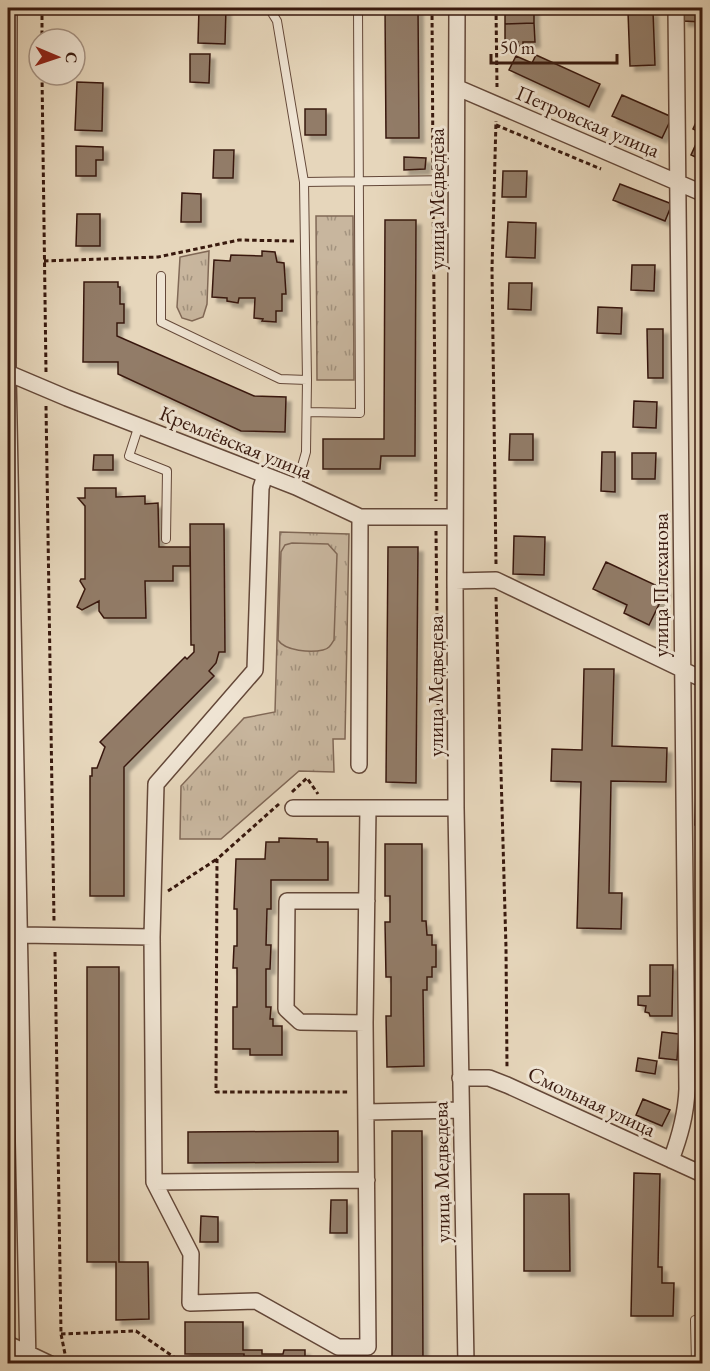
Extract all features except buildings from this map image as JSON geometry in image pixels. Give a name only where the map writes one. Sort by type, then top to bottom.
[{"type":"street","points":[[9,8],[8,373],[12,849],[19,935],[28,1358]]},
{"type":"street","name":"улица Медведева","points":[[457,8],[456,808],[466,1364]]},
{"type":"street","name":"улица Плеханова","points":[[671,1160],[686,1113],[687,1089],[676,8]]},
{"type":"street","name":"Петровская улица","points":[[458,88],[702,193]]},
{"type":"street","name":"Кремлёвская улица","points":[[8,373],[296,487],[360,517],[455,517]]},
{"type":"street","points":[[265,475],[261,488],[255,670],[156,784],[152,937],[154,1182],[191,1254],[190,1303],[255,1301],[338,1347],[368,1347],[365,1023],[368,808]]},
{"type":"street","points":[[359,765],[360,517]]},
{"type":"street","points":[[455,581],[496,580],[702,679]]},
{"type":"street","points":[[289,800],[327,808],[456,808]]},
{"type":"street","points":[[365,1023],[300,1022],[286,1009],[287,902],[367,901]]},
{"type":"street","points":[[19,935],[152,937]]},
{"type":"street","name":"Смольная улица","points":[[460,1078],[489,1078],[507,1084],[702,1174]]},
{"type":"street","points":[[366,1112],[461,1110]]},
{"type":"street","points":[[154,1182],[367,1180]]},
{"type":"street","points":[[8,1344],[28,1358],[50,1364]]},
{"type":"lane","points":[[269,8],[277,21],[304,182],[306,452],[296,487]]},
{"type":"lane","points":[[307,412],[360,413],[358,8]]},
{"type":"lane","points":[[304,182],[458,180]]},
{"type":"lane","points":[[161,276],[161,322],[280,379],[307,380]]},
{"type":"lane","points":[[139,425],[129,456],[167,471],[166,539]]},
{"type":"lane","points":[[695,1320],[696,1364]]},
{"type":"path","points":[[42,8],[42,27]]},
{"type":"path","points":[[432,8],[438,715]]},
{"type":"path","points":[[496,8],[497,105],[492,269],[507,1084]]},
{"type":"path","points":[[42,87],[61,1334],[67,1364]]},
{"type":"path","points":[[44,261],[158,257],[239,240],[305,241]]},
{"type":"path","points":[[153,900],[216,859],[289,800],[307,778],[327,808]]},
{"type":"path","points":[[216,859],[216,1092],[366,1092]]},
{"type":"path","points":[[61,1334],[136,1331],[184,1364]]},
{"type":"green space","points":[[316,216],[353,216],[354,380],[317,380]]},
{"type":"green space","points":[[209,251],[207,304],[203,317],[192,321],[182,318],[177,307],[180,257]]},
{"type":"green space","points":[[280,532],[349,534],[345,739],[333,739],[334,772],[299,771],[221,839],[180,839],[181,786],[244,718],[275,712]]},
{"type":"green space","points":[[292,543],[328,544],[337,554],[334,640],[330,647],[325,649],[299,650],[286,647],[278,640],[281,552],[285,545]]}]
